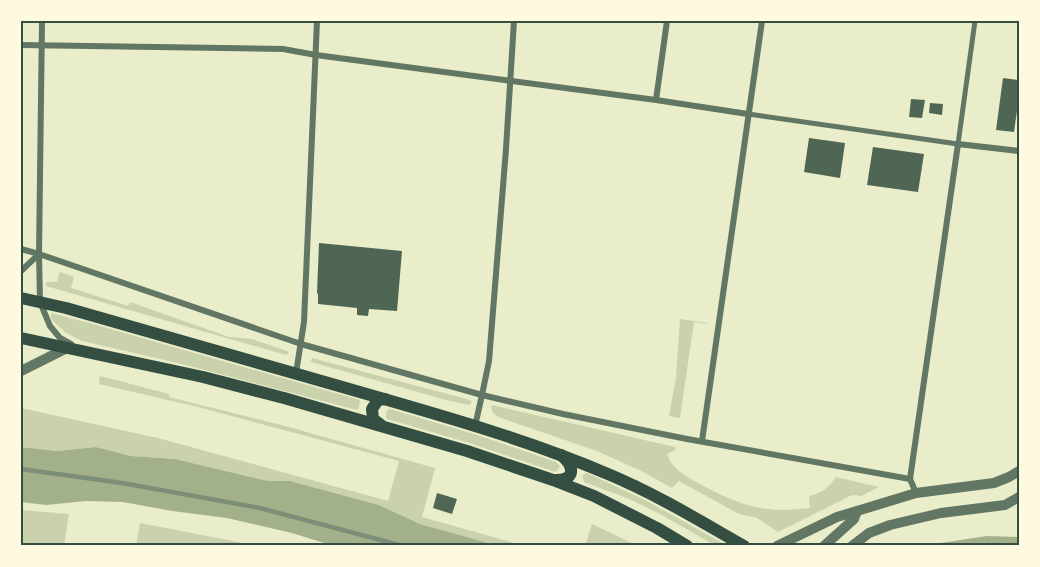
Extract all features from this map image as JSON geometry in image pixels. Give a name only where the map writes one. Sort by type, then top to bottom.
[{"type":"main road","points":[[21,298],[66,308],[385,399],[560,454],[636,487],[744,545]]},
{"type":"main road","points":[[21,338],[203,377],[467,451],[594,496],[687,546]]},
{"type":"main road","points":[[382,426],[373,419],[372,409],[378,400],[385,399]]},
{"type":"main road","points":[[553,480],[562,480],[571,475],[571,464],[560,454]]},
{"type":"street","points":[[42,21],[40,302],[50,326],[60,338],[82,351]]},
{"type":"street","points":[[296,374],[304,322],[317,21]]},
{"type":"street","points":[[475,426],[489,361],[514,21]]},
{"type":"street","points":[[656,100],[667,21]]},
{"type":"street","points":[[702,441],[762,21]]},
{"type":"street","points":[[916,493],[910,479],[975,21]]},
{"type":"street","points":[[21,45],[283,49],[1019,151]]},
{"type":"street","points":[[21,249],[301,344],[482,395],[573,416],[910,479]]},
{"type":"street","points":[[21,271],[39,254]]},
{"type":"street","points":[[21,371],[67,348]]},
{"type":"street","points":[[994,483],[1019,471]]},
{"type":"street","points":[[777,546],[837,517],[916,493],[1019,479]]},
{"type":"street","points":[[1005,505],[1019,497]]},
{"type":"street","points":[[852,546],[869,533],[890,525],[941,513],[1005,505],[1019,506]]},
{"type":"street","points":[[824,546],[854,519],[857,511]]},
{"type":"shaded area","points":[[60,272],[74,277],[71,288],[128,306],[130,302],[229,337],[252,339],[289,353],[286,355],[46,286],[46,282],[57,282]]},
{"type":"shaded area","points":[[51,313],[360,400],[359,408],[357,410],[182,364],[82,341],[66,333],[51,319]]},
{"type":"shaded area","points":[[680,319],[708,323],[694,322],[680,418],[669,416],[676,378]]},
{"type":"shaded area","points":[[312,358],[472,402],[469,405],[446,400],[311,362]]},
{"type":"shaded area","points":[[100,376],[169,394],[169,397],[285,426],[435,468],[422,517],[525,546],[499,546],[420,524],[379,505],[290,481],[268,481],[175,459],[131,456],[96,447],[57,451],[21,447],[21,408],[158,438],[388,501],[399,461],[198,407],[99,384]]},
{"type":"shaded area","points":[[492,405],[675,447],[676,450],[667,454],[683,474],[738,502],[758,507],[778,510],[810,508],[809,496],[825,490],[836,477],[879,487],[861,496],[852,495],[778,532],[757,518],[739,514],[679,481],[672,488],[597,451],[498,417],[493,413]]},
{"type":"shaded area","points":[[387,410],[477,435],[556,462],[560,466],[555,472],[473,444],[387,419]]},
{"type":"shaded area","points":[[21,447],[57,451],[96,447],[131,456],[175,459],[268,481],[290,481],[379,505],[420,524],[499,546],[334,546],[292,533],[227,518],[123,502],[86,501],[46,505],[21,502]]},
{"type":"shaded area","points":[[587,473],[645,500],[728,546],[716,546],[627,498],[584,482],[582,476]]},
{"type":"shaded area","points":[[21,510],[69,514],[64,546],[21,546]]},
{"type":"shaded area","points":[[140,523],[258,546],[136,546]]},
{"type":"shaded area","points":[[592,524],[638,546],[585,546]]},
{"type":"shaded area","points":[[987,536],[1019,537],[1019,546],[921,546]]},
{"type":"building","points":[[1003,78],[1019,80],[1014,132],[996,130]]},
{"type":"building","points":[[911,99],[925,100],[922,118],[909,117]]},
{"type":"building","points":[[930,103],[943,104],[942,115],[929,113]]},
{"type":"building","points":[[809,138],[845,143],[840,178],[804,172]]},
{"type":"building","points":[[873,147],[924,154],[918,192],[867,185]]},
{"type":"building","points":[[319,243],[402,251],[397,311],[369,309],[368,316],[357,315],[357,308],[318,304]]},
{"type":"building","points":[[437,493],[457,499],[452,514],[433,508]]},
{"type":"railway","points":[[21,469],[122,483],[260,508],[403,546]]}]
